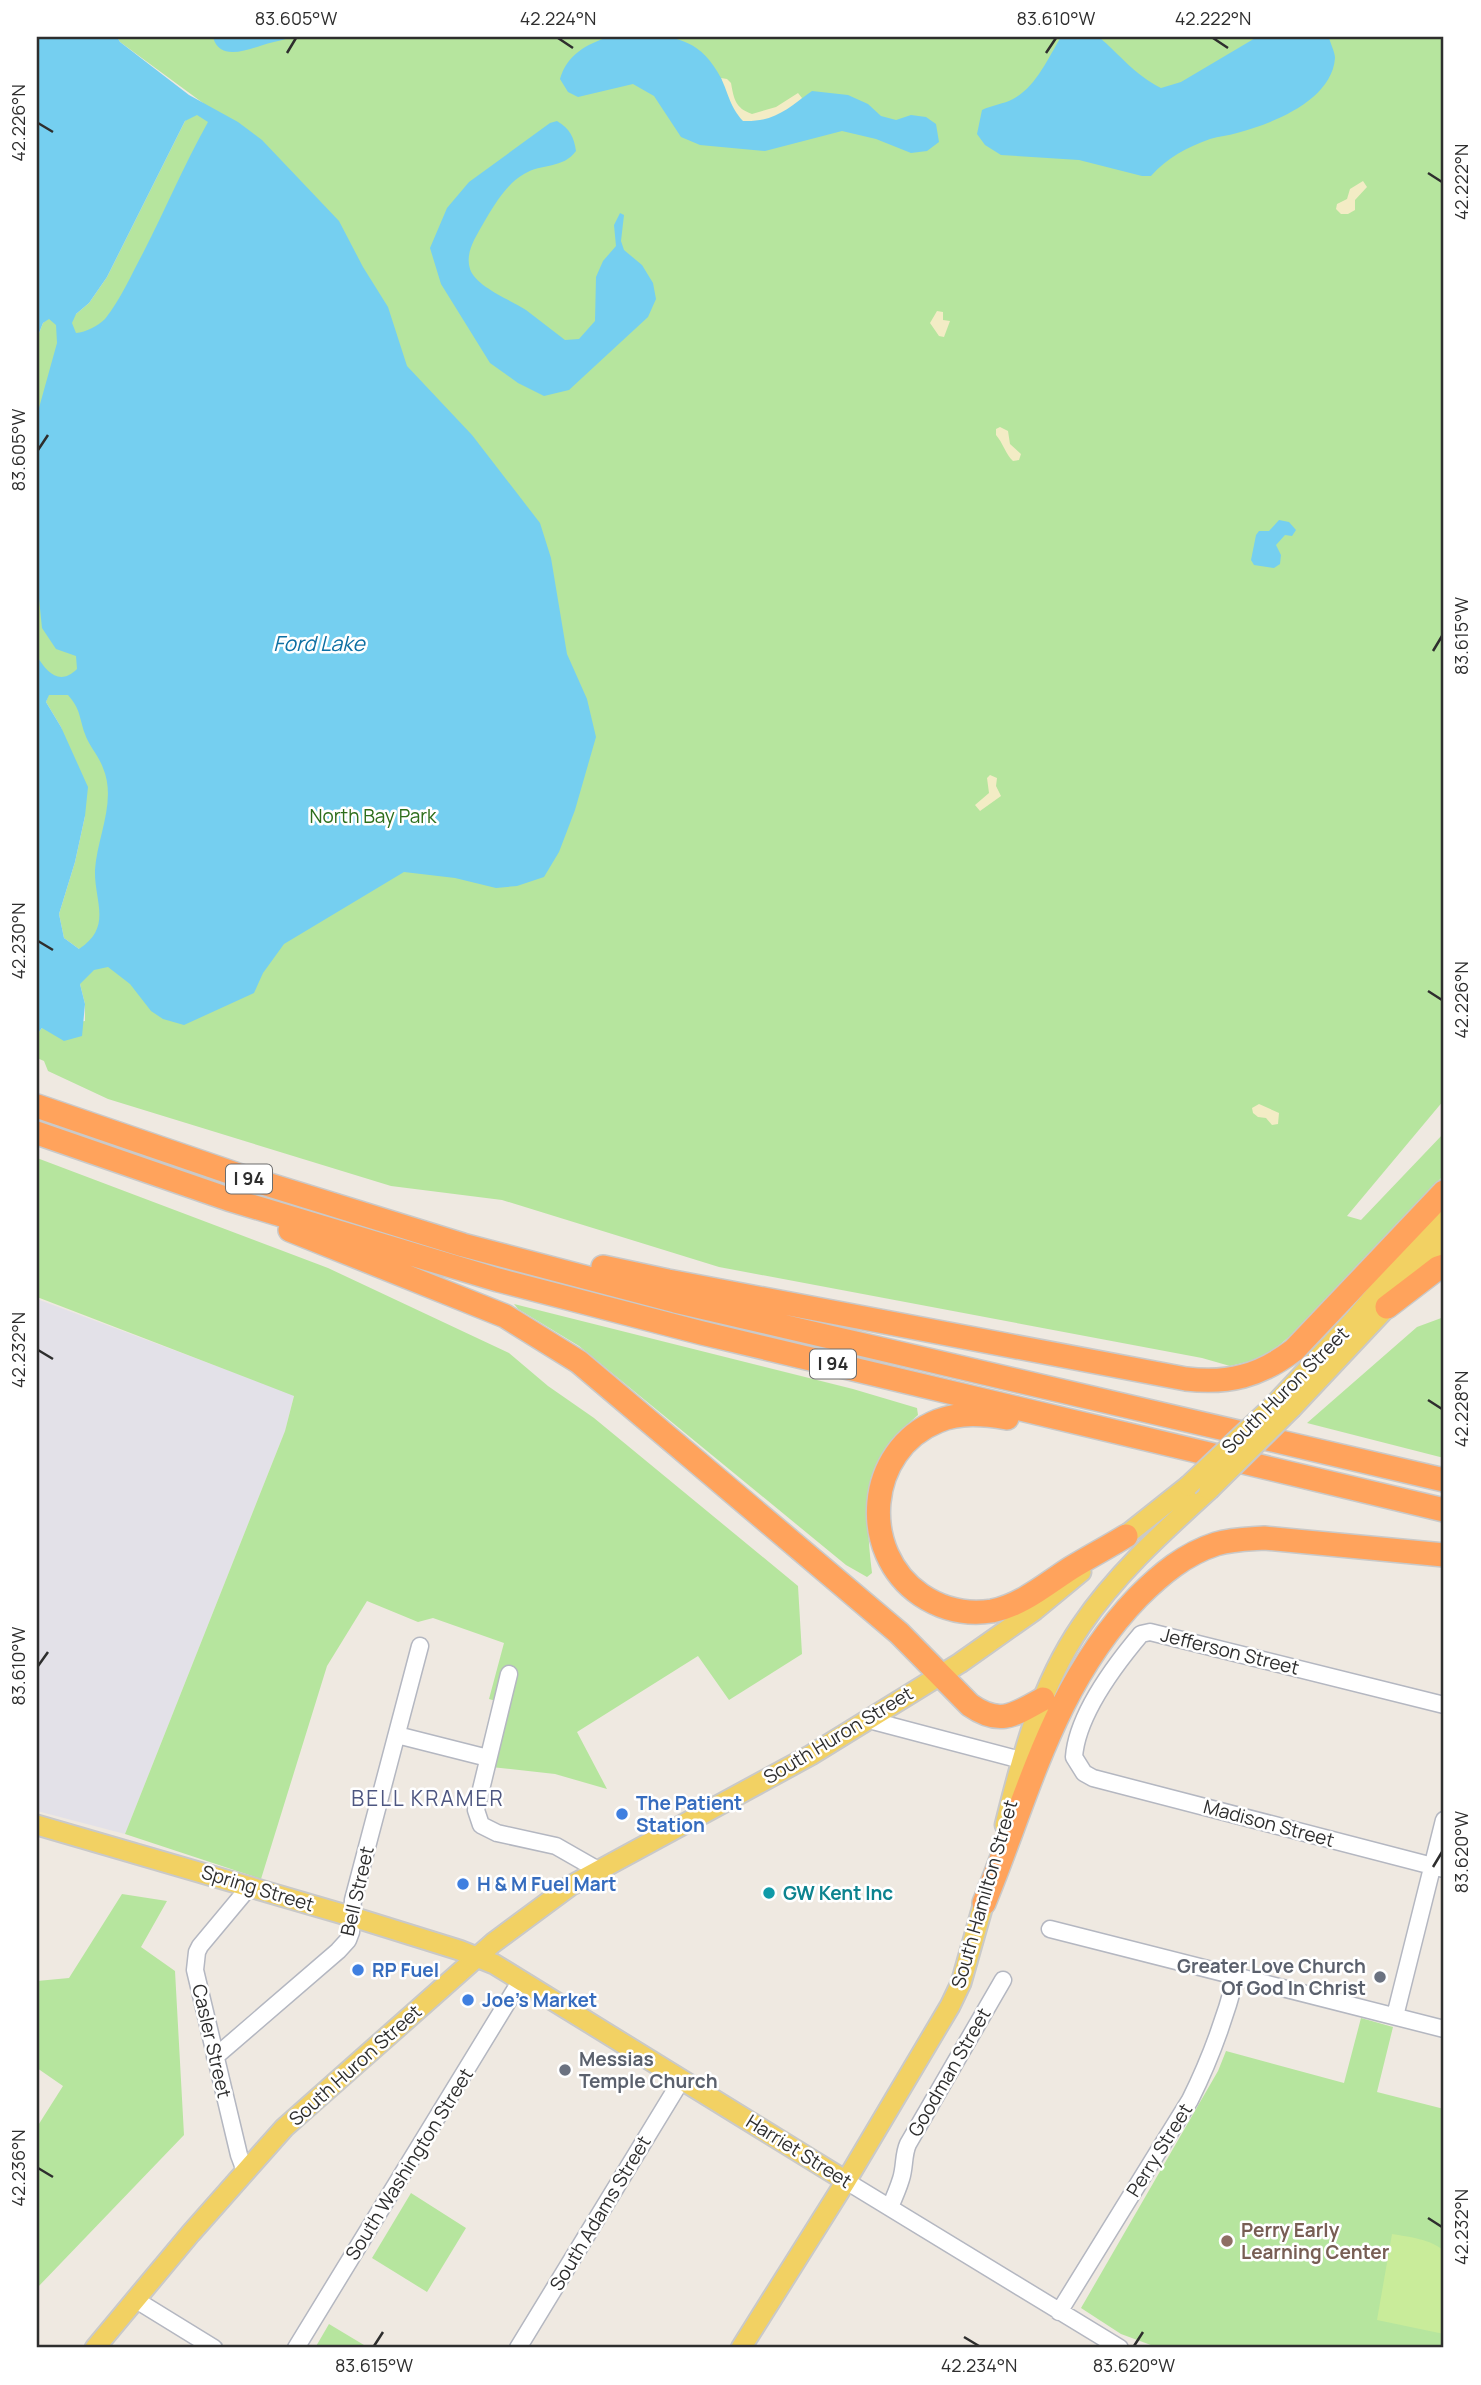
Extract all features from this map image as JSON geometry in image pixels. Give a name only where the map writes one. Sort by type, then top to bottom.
[{"type":"highway","name":"I 94","points":[[37,1106],[244,1177],[463,1245],[675,1301],[1444,1480]]},
{"type":"highway","name":"I 94","points":[[37,1133],[228,1199],[498,1280],[715,1336],[1444,1510]]},
{"type":"highway","points":[[463,1245],[522,1248],[668,1281],[1211,1382],[1247,1377],[1279,1362],[1294,1350],[1444,1192]]},
{"type":"highway","points":[[228,1199],[300,1236],[399,1272],[505,1316],[579,1362],[619,1393],[735,1496],[899,1633],[970,1704],[992,1717],[1014,1715],[1043,1699]]},
{"type":"highway","points":[[1387,1307],[1444,1266]]},
{"type":"highway","points":[[1074,1421],[1030,1422],[988,1415],[960,1415],[921,1430],[891,1464],[882,1482],[878,1523],[889,1560],[913,1589],[933,1603],[963,1611],[993,1611],[1037,1592],[1071,1568],[1126,1536]]},
{"type":"highway","points":[[1382,1465],[1444,1467]]},
{"type":"highway","points":[[984,1903],[1011,1839],[1044,1743],[1071,1688],[1107,1633],[1148,1587],[1179,1561],[1218,1543],[1264,1538],[1444,1555]]},
{"type":"main road","name":"South Huron Street","points":[[1148,1546],[1209,1490],[1444,1213]]},
{"type":"main road","name":"South Huron Street","points":[[95,2348],[284,2128],[477,1957],[570,1886],[811,1755],[940,1675],[1035,1610],[1283,1406],[1387,1307],[1444,1239]]},
{"type":"main road","name":"South Hamilton Street","points":[[741,2348],[846,2181],[950,2007],[961,1983],[1021,1760],[1043,1699],[1060,1661],[1081,1626],[1110,1588],[1148,1546]]},
{"type":"main road","name":"Spring Street","points":[[37,1826],[250,1886],[477,1957]]},
{"type":"main road","name":"Harriet Street","points":[[477,1957],[521,1980],[846,2181]]},
{"type":"street","name":"Jefferson Street","points":[[1093,1778],[1084,1773],[1074,1757],[1080,1732],[1107,1679],[1142,1634],[1150,1632],[1444,1705]]},
{"type":"street","name":"Bell Street","points":[[215,2057],[348,1940],[353,1917],[353,1900],[420,1646]]},
{"type":"street","points":[[509,1674],[476,1810],[481,1825],[497,1833],[556,1846],[598,1870]]},
{"type":"street","points":[[869,1720],[1021,1760]]},
{"type":"street","points":[[397,1735],[488,1758]]},
{"type":"street","name":"Madison Street","points":[[1093,1778],[1438,1867]]},
{"type":"street","points":[[1395,2016],[1438,1867],[1444,1820]]},
{"type":"street","name":"Casler Street","points":[[245,2171],[215,2057],[195,1960],[200,1946],[250,1886]]},
{"type":"street","points":[[1050,1929],[1444,2029]]},
{"type":"street","name":"Perry Street","points":[[1059,2312],[1190,2100],[1222,2031],[1236,1977]]},
{"type":"street","name":"South Washington Street","points":[[296,2348],[521,1980]]},
{"type":"street","name":"Goodman Street","points":[[890,2207],[901,2180],[908,2144],[1003,1980]]},
{"type":"street","name":"South Adams Street","points":[[518,2348],[682,2079]]},
{"type":"street","name":"Harriet Street","points":[[846,2181],[1121,2348]]},
{"type":"street","points":[[136,2300],[214,2348]]},
{"type":"shaded area","points":[[37,1299],[294,1395],[285,1431],[125,1834],[37,1811]]},
{"type":"green space","name":"North Bay Park","points":[[117,37],[1444,37],[1444,1100],[1347,1216],[1361,1220],[1444,1133],[1444,1175],[1303,1325],[1264,1358],[1230,1366],[1202,1358],[719,1267],[502,1200],[391,1186],[108,1099],[48,1071],[44,1061],[37,1058],[37,1034],[42,1028],[85,1021],[79,949],[64,938],[59,914],[75,862],[85,816],[61,727],[46,702],[48,685],[37,656],[37,338],[43,323],[49,318],[76,314],[89,303],[107,277],[185,121],[203,103],[120,42]]},
{"type":"green space","points":[[37,1158],[328,1268],[509,1353],[548,1386],[594,1418],[798,1586],[802,1654],[729,1700],[698,1656],[577,1732],[607,1789],[555,1774],[491,1767],[506,1704],[489,1699],[504,1643],[433,1618],[418,1622],[367,1601],[327,1666],[261,1879],[125,1834],[285,1431],[294,1396],[37,1297]]},
{"type":"green space","points":[[514,1304],[853,1389],[917,1408],[918,1415],[900,1432],[887,1450],[872,1487],[868,1527],[872,1573],[867,1577],[846,1565],[579,1346]]},
{"type":"green space","points":[[1444,1317],[1444,1458],[1307,1423],[1417,1327]]},
{"type":"green space","points":[[122,1894],[167,1901],[141,1947],[175,1971],[184,2135],[37,2288],[37,2127],[63,2086],[37,2068],[37,1981],[69,1978]]},
{"type":"green space","points":[[1361,2018],[1393,2027],[1377,2092],[1444,2109],[1444,2348],[1159,2348],[1121,2334],[1081,2308],[1218,2071],[1226,2051],[1344,2083]]},
{"type":"green space","points":[[411,2193],[466,2228],[427,2292],[372,2258]]},
{"type":"green space","points":[[1392,2234],[1426,2241],[1444,2251],[1444,2334],[1377,2320]]},
{"type":"green space","points":[[329,2324],[369,2348],[315,2348]]},
{"type":"sand","points":[[721,78],[731,83],[739,106],[752,114],[776,107],[798,93],[802,98],[789,110],[769,120],[759,123],[740,121],[728,102]]},
{"type":"sand","points":[[1363,181],[1367,187],[1355,200],[1355,210],[1341,214],[1336,209],[1337,204],[1347,199],[1350,189]]},
{"type":"sand","points":[[937,311],[943,312],[943,320],[950,321],[944,337],[939,336],[930,323]]},
{"type":"sand","points":[[1000,427],[1008,431],[1010,444],[1021,454],[1019,460],[1013,461],[996,435],[996,429]]},
{"type":"sand","points":[[990,775],[997,778],[996,786],[1001,796],[980,811],[975,805],[989,793],[987,778]]},
{"type":"sand","points":[[1259,1104],[1279,1113],[1278,1124],[1272,1125],[1266,1118],[1253,1113],[1252,1108]]},
{"type":"water","name":"Ford Lake","points":[[37,37],[117,37],[189,95],[238,122],[262,140],[339,221],[388,307],[407,366],[472,435],[540,523],[551,558],[567,654],[587,699],[596,737],[575,810],[559,852],[544,877],[517,886],[496,888],[455,878],[404,872],[284,944],[263,973],[254,993],[184,1025],[163,1019],[151,1011],[130,984],[108,967],[94,970],[80,984],[85,1004],[82,1036],[64,1041],[42,1028],[37,1034],[37,656],[45,668],[60,677],[65,677],[77,669],[76,656],[56,649],[42,628],[37,579],[37,415],[57,343],[56,325],[49,319],[43,323],[37,338]],"holes":[[[197,115],[208,122],[121,295],[102,322],[76,333],[72,323],[76,314],[89,303],[107,277],[185,121]],[[49,695],[68,695],[72,700],[107,781],[107,806],[95,870],[99,923],[96,932],[79,949],[64,938],[59,914],[75,862],[88,787],[61,727],[46,702]]]},
{"type":"water","points":[[213,37],[292,37],[232,52],[220,49]]},
{"type":"water","points":[[609,37],[674,38],[699,50],[721,78],[732,106],[743,121],[772,117],[812,91],[848,95],[868,104],[881,116],[896,120],[911,115],[926,117],[936,124],[939,142],[927,151],[911,153],[876,139],[842,131],[765,151],[700,145],[681,137],[654,96],[633,84],[578,97],[568,92],[560,79],[567,63],[585,47]]},
{"type":"water","points":[[1061,37],[1099,37],[1135,71],[1161,88],[1181,82],[1257,37],[1329,37],[1335,58],[1323,87],[1298,108],[1266,124],[1193,146],[1171,158],[1151,176],[1142,176],[1079,160],[1001,155],[985,145],[977,134],[982,110],[1021,94],[1041,71]]},
{"type":"water","points":[[557,121],[571,134],[576,151],[565,161],[524,174],[506,190],[477,235],[469,257],[470,269],[479,282],[526,310],[565,340],[579,339],[595,321],[596,277],[603,261],[616,246],[614,225],[620,213],[624,215],[621,241],[624,250],[642,265],[653,283],[656,299],[648,317],[569,390],[544,396],[518,383],[490,363],[441,284],[430,248],[447,208],[469,182],[550,123]]},
{"type":"water","points":[[1279,520],[1289,522],[1296,530],[1292,536],[1285,535],[1276,545],[1281,555],[1280,564],[1274,568],[1254,565],[1251,560],[1256,535],[1259,531],[1269,531]]},
{"type":"place","name":"The Patient Station","points":[[622,1814]]},
{"type":"place","name":"H & M Fuel Mart","points":[[463,1884]]},
{"type":"place","name":"GW Kent Inc","points":[[769,1893]]},
{"type":"place","name":"RP Fuel","points":[[358,1970]]},
{"type":"place","name":"Greater Love Church Of God In Christ","points":[[1380,1977]]},
{"type":"place","name":"Joe's Market","points":[[468,2000]]},
{"type":"place","name":"Messias Temple Church","points":[[565,2070]]},
{"type":"place","name":"Perry Early Learning Center","points":[[1227,2241]]},
{"type":"district","name":"BELL KRAMER","points":[[428,1799]]}]
